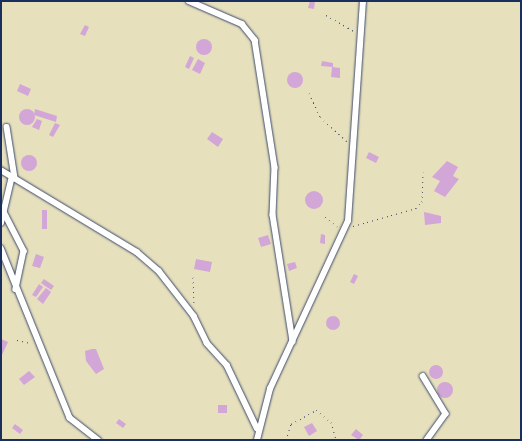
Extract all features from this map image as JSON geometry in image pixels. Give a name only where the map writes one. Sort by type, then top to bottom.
[{"type":"street","points":[[189,1],[242,24],[256,40],[260,92],[276,167],[273,215],[293,341]]},
{"type":"street","points":[[257,440],[257,428],[293,341],[345,230],[355,143],[363,1]]},
{"type":"street","points":[[1,223],[14,177],[7,127]]},
{"type":"street","points":[[1,170],[138,252],[194,316],[206,343],[233,375],[257,428]]},
{"type":"street","points":[[4,212],[24,251],[16,289]]},
{"type":"street","points":[[1,248],[16,289],[73,423],[98,440]]},
{"type":"street","points":[[423,376],[446,414],[427,440]]},
{"type":"path","points":[[326,15],[335,24],[362,33]]},
{"type":"path","points":[[309,93],[332,132],[355,143]]},
{"type":"path","points":[[325,217],[345,230],[374,217],[416,208],[422,202],[423,172]]},
{"type":"path","points":[[193,277],[194,316]]},
{"type":"path","points":[[17,340],[40,344]]},
{"type":"path","points":[[286,440],[292,424],[316,410],[331,422],[336,440]]},
{"type":"building","points":[[310,1],[315,1],[314,9],[308,8]]},
{"type":"building","points":[[85,25],[89,27],[85,36],[80,34]]},
{"type":"building","points":[[201,39],[207,39],[212,44],[210,53],[201,55],[196,50],[196,44]]},
{"type":"building","points":[[190,56],[194,58],[189,69],[185,67]]},
{"type":"building","points":[[198,59],[205,63],[200,74],[192,70]]},
{"type":"building","points":[[322,61],[333,63],[333,67],[321,66]]},
{"type":"building","points":[[332,67],[340,68],[340,78],[331,77]]},
{"type":"building","points":[[292,72],[298,72],[303,77],[301,86],[292,88],[287,83],[287,77]]},
{"type":"building","points":[[20,84],[31,89],[28,96],[17,91]]},
{"type":"building","points":[[27,109],[33,111],[35,117],[33,123],[27,125],[21,123],[19,117],[21,111]]},
{"type":"building","points":[[35,109],[57,116],[56,122],[34,115]]},
{"type":"building","points":[[37,119],[42,121],[39,130],[32,127]]},
{"type":"building","points":[[55,123],[60,125],[53,137],[49,135]]},
{"type":"building","points":[[212,132],[223,139],[218,147],[207,139]]},
{"type":"building","points":[[369,152],[379,157],[376,163],[366,158]]},
{"type":"building","points":[[26,155],[32,155],[37,160],[35,169],[26,171],[21,166],[21,160]]},
{"type":"building","points":[[447,161],[458,167],[453,176],[459,179],[445,197],[434,191],[440,181],[432,177]]},
{"type":"building","points":[[314,191],[322,196],[323,200],[318,208],[314,209],[306,204],[305,200],[310,192]]},
{"type":"building","points":[[42,210],[47,210],[47,229],[42,229]]},
{"type":"building","points":[[424,212],[441,216],[441,223],[425,225]]},
{"type":"building","points":[[321,234],[325,235],[325,244],[320,243]]},
{"type":"building","points":[[268,235],[271,244],[261,247],[258,238]]},
{"type":"building","points":[[36,254],[44,257],[40,268],[32,266]]},
{"type":"building","points":[[196,259],[212,262],[210,272],[194,269]]},
{"type":"building","points":[[295,262],[297,268],[289,271],[287,264]]},
{"type":"building","points":[[354,274],[358,276],[354,284],[350,282]]},
{"type":"building","points":[[44,279],[54,286],[51,290],[41,283]]},
{"type":"building","points":[[39,284],[43,287],[36,297],[32,295]]},
{"type":"building","points":[[46,288],[51,292],[43,304],[37,299]]},
{"type":"building","points":[[333,316],[338,318],[340,323],[338,328],[333,330],[328,328],[326,323],[328,318]]},
{"type":"building","points":[[1,339],[8,342],[1,357]]},
{"type":"building","points":[[96,349],[104,369],[96,374],[86,361],[85,351]]},
{"type":"building","points":[[433,365],[439,365],[443,372],[439,379],[433,379],[429,375],[429,369]]},
{"type":"building","points":[[29,371],[35,377],[24,385],[19,379]]},
{"type":"building","points":[[442,382],[448,382],[453,387],[451,396],[442,398],[437,393],[437,387]]},
{"type":"building","points":[[218,405],[227,405],[227,413],[218,413]]},
{"type":"building","points":[[119,419],[126,424],[123,428],[116,423]]},
{"type":"building","points":[[312,423],[317,431],[309,436],[304,427]]},
{"type":"building","points":[[15,424],[23,430],[20,434],[12,428]]},
{"type":"building","points":[[356,429],[363,435],[359,440],[351,435]]}]
